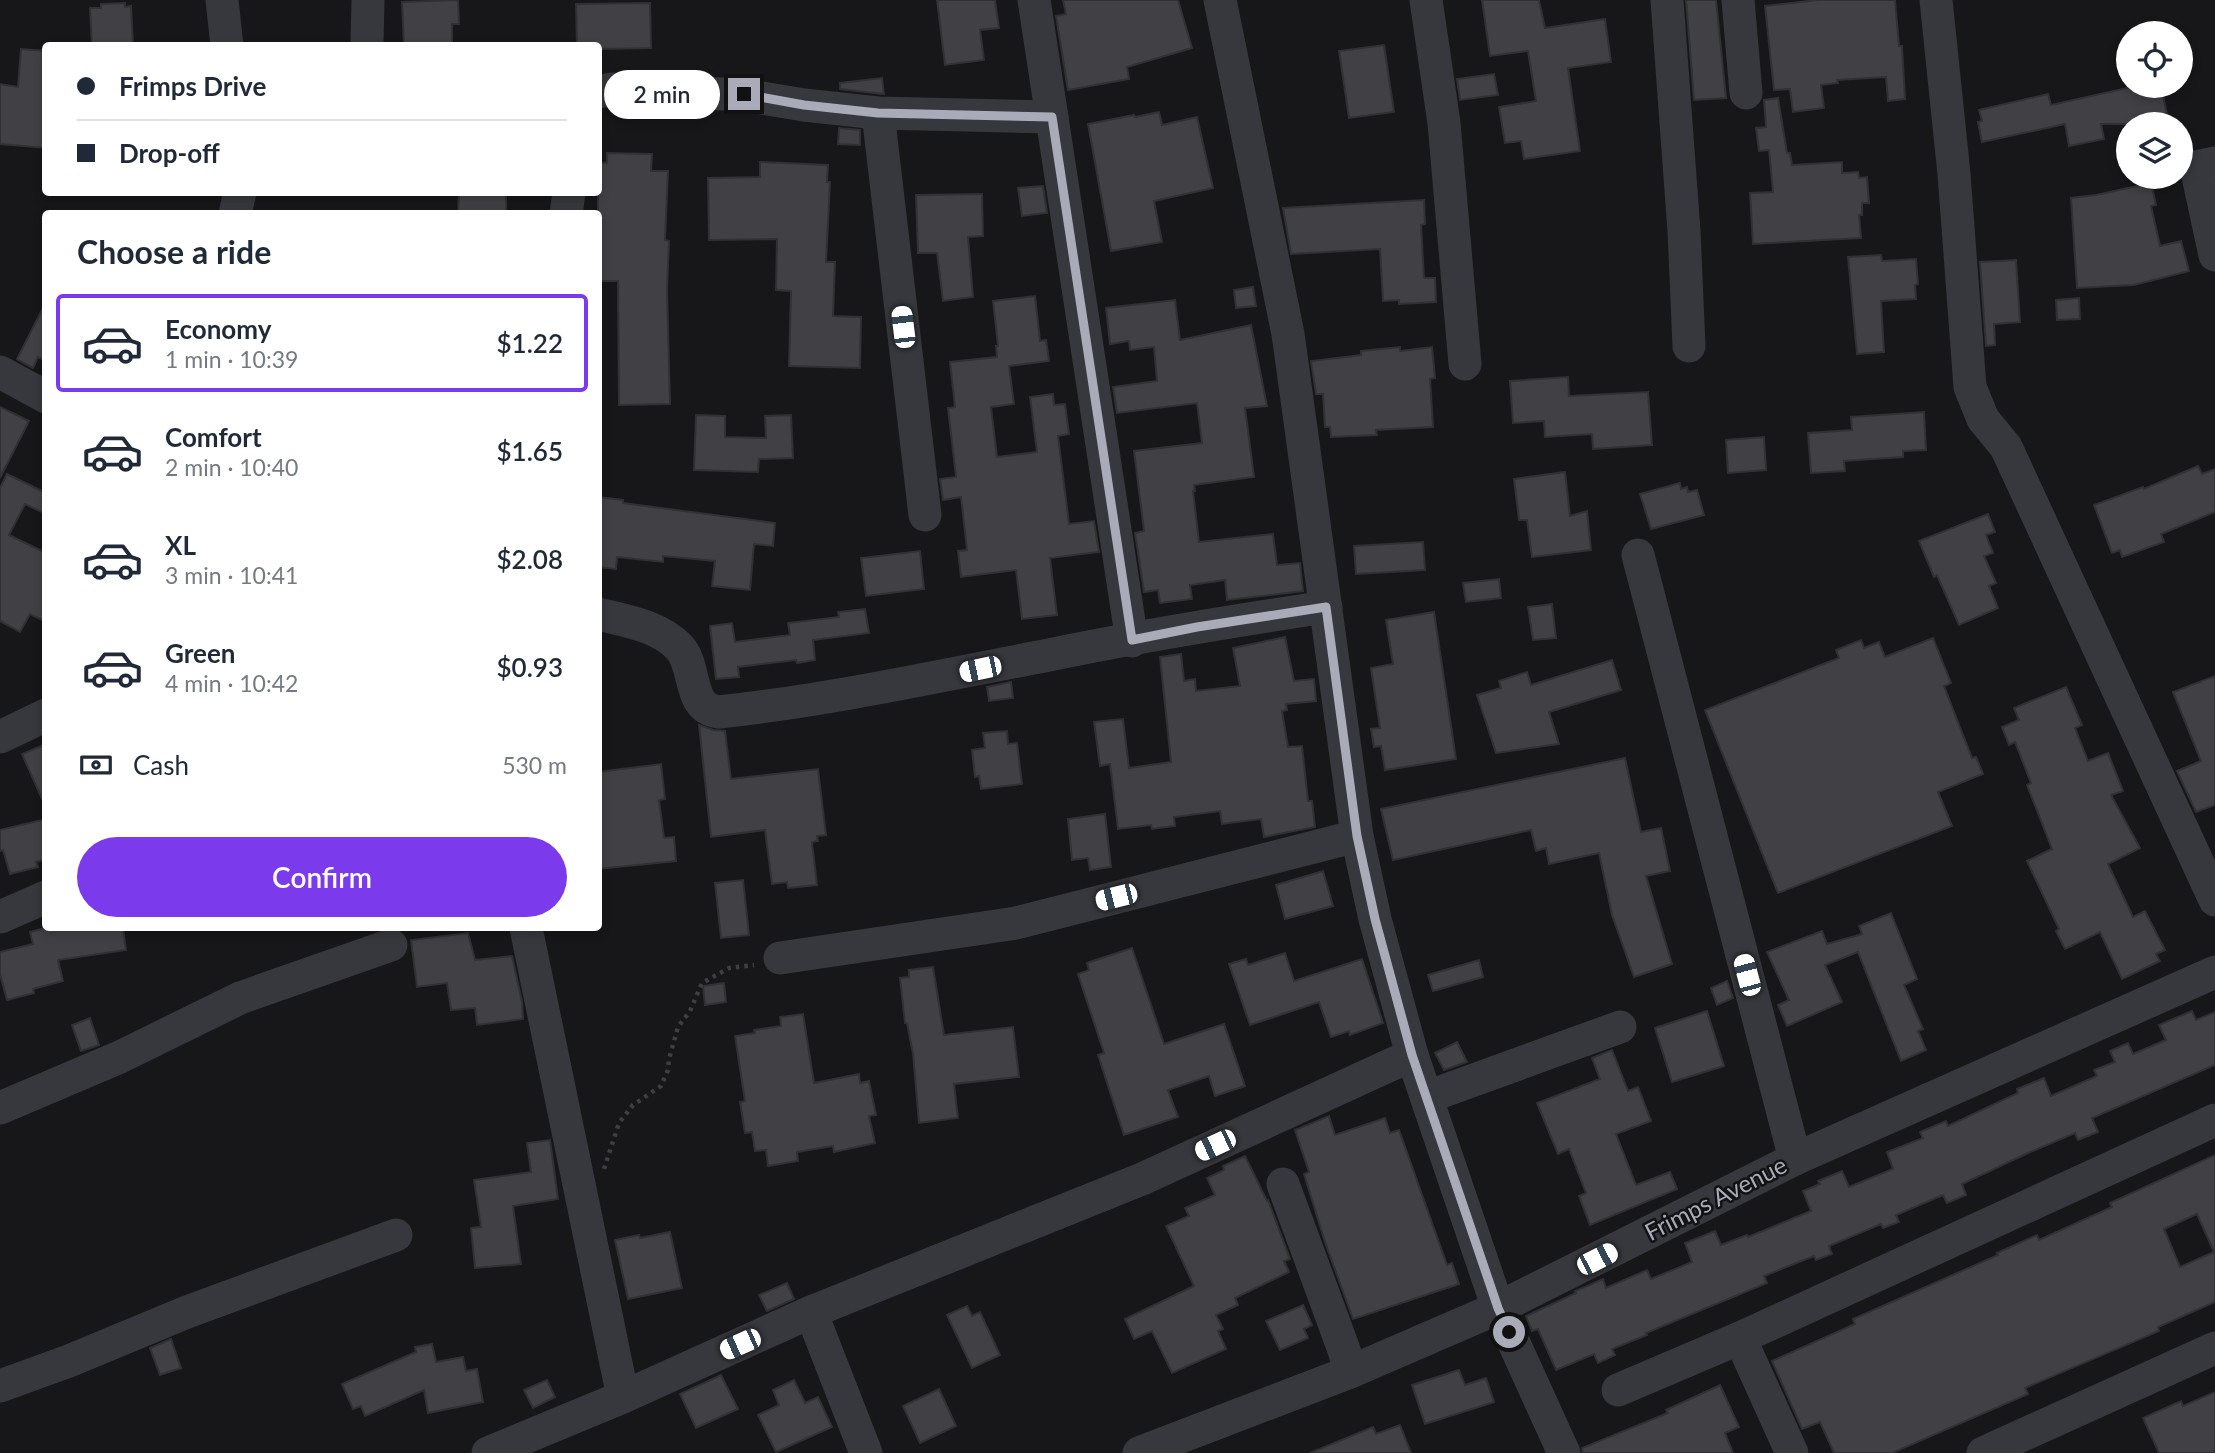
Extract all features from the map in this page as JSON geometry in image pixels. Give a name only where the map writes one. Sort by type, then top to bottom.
[{"type":"street","points":[[222,0],[227,42]]},
{"type":"street","points":[[367,42],[368,0]]},
{"type":"street","points":[[1034,0],[1132,640]]},
{"type":"street","points":[[1220,0],[1288,334],[1357,836],[1375,919],[1412,1055],[1498,1308],[1563,1453]]},
{"type":"street","points":[[1426,0],[1444,122],[1465,364]]},
{"type":"street","points":[[1667,0],[1671,24],[1689,346]]},
{"type":"street","points":[[1738,0],[1746,93]]},
{"type":"street","points":[[1936,0],[1954,174],[1970,387],[1983,419],[2006,447],[2215,900]]},
{"type":"street","points":[[602,91],[612,89],[744,94],[804,105],[878,113],[1052,117]]},
{"type":"street","points":[[878,113],[925,515]]},
{"type":"street","points":[[2215,163],[2196,167],[2215,256]]},
{"type":"street","points":[[0,372],[42,395]]},
{"type":"street","points":[[1637,555],[1795,1159]]},
{"type":"street","points":[[602,615],[643,626],[670,639],[687,657],[699,702],[713,712],[719,712],[909,684],[1197,627],[1326,607]]},
{"type":"street","points":[[0,737],[42,717]]},
{"type":"street","points":[[780,958],[1016,923],[1357,836]]},
{"type":"street","points":[[0,918],[42,899]]},
{"type":"street","points":[[527,931],[623,1397]]},
{"type":"street","points":[[0,1108],[120,1057],[240,998],[391,945]]},
{"type":"street","name":"Frimps Avenue","points":[[1139,1453],[1350,1372],[1498,1308],[1795,1159],[2215,972]]},
{"type":"street","points":[[1427,1097],[1620,1027]]},
{"type":"street","points":[[488,1453],[623,1397],[811,1312],[1142,1179],[1412,1055]]},
{"type":"street","points":[[1618,1390],[1740,1338],[2215,1120]]},
{"type":"street","points":[[1283,1184],[1350,1372]]},
{"type":"street","points":[[0,1385],[69,1361],[187,1312],[396,1234]]},
{"type":"street","points":[[811,1312],[866,1453]]},
{"type":"street","points":[[1740,1338],[1792,1453]]},
{"type":"street","points":[[1983,1453],[2215,1348]]},
{"type":"path","points":[[581,1195],[598,1184],[619,1123],[634,1105],[661,1086],[668,1070],[668,1059],[678,1027],[690,1011],[702,983],[729,968],[780,958]]},
{"type":"building","points":[[458,0],[459,24],[452,24],[452,42],[404,42],[402,2]]},
{"type":"building","points":[[937,0],[995,0],[999,28],[980,30],[984,60],[945,65]]},
{"type":"building","points":[[1063,0],[1178,0],[1192,48],[1127,67],[1129,79],[1068,90],[1056,16],[1066,14]]},
{"type":"building","points":[[1482,0],[1539,0],[1545,28],[1605,19],[1611,62],[1568,68],[1580,151],[1524,159],[1521,141],[1505,143],[1499,107],[1536,101],[1528,51],[1490,56]]},
{"type":"building","points":[[1686,0],[1716,0],[1726,98],[1694,100]]},
{"type":"building","points":[[1818,0],[1895,0],[1899,46],[1902,46],[1905,99],[1888,101],[1886,77],[1837,80],[1838,83],[1821,85],[1824,108],[1793,112],[1790,89],[1774,90],[1765,6]]},
{"type":"building","points":[[125,3],[125,7],[131,6],[133,42],[92,42],[90,8],[101,8],[101,4]]},
{"type":"building","points":[[650,3],[651,48],[602,49],[602,42],[577,42],[576,4]]},
{"type":"building","points":[[1384,45],[1394,112],[1349,118],[1339,51]]},
{"type":"building","points":[[21,49],[42,51],[42,148],[0,144],[0,84],[18,87]]},
{"type":"building","points":[[1494,74],[1498,95],[1460,100],[1457,79]]},
{"type":"building","points":[[882,78],[884,94],[840,89],[840,83]]},
{"type":"building","points":[[2116,90],[2116,98],[2164,98],[2166,112],[2116,112],[2116,124],[2101,124],[2104,139],[2069,146],[2065,124],[1982,142],[1978,122],[1982,121],[1979,110],[2048,94],[2051,105]]},
{"type":"building","points":[[1778,98],[1787,153],[1790,153],[1792,165],[1842,162],[1842,173],[1858,172],[1859,178],[1867,177],[1869,203],[1862,203],[1862,215],[1859,215],[1861,238],[1753,244],[1750,193],[1773,192],[1769,150],[1759,151],[1756,128],[1766,127],[1764,100]]},
{"type":"building","points":[[1159,112],[1162,125],[1197,117],[1213,188],[1154,201],[1162,242],[1111,251],[1088,124]]},
{"type":"building","points":[[839,128],[860,130],[860,145],[838,144]]},
{"type":"building","points":[[607,153],[652,154],[651,171],[668,171],[665,240],[669,241],[667,290],[670,404],[619,405],[618,281],[602,281],[602,210],[598,210],[598,196],[602,196],[602,162],[607,163]]},
{"type":"building","points":[[760,162],[828,165],[827,182],[830,182],[826,262],[835,262],[833,316],[861,317],[860,368],[789,366],[791,291],[776,290],[777,239],[709,240],[708,178],[760,177]]},
{"type":"building","points":[[1043,186],[1047,213],[1022,216],[1018,188]]},
{"type":"building","points":[[2124,189],[2152,189],[2156,205],[2151,206],[2160,246],[2181,241],[2189,271],[2134,285],[2077,288],[2071,198]]},
{"type":"building","points":[[982,194],[983,236],[968,237],[973,297],[943,301],[937,253],[918,253],[916,195]]},
{"type":"building","points":[[459,196],[506,196],[506,210],[458,210]]},
{"type":"building","points":[[1424,200],[1425,224],[1421,225],[1424,278],[1435,278],[1436,302],[1399,304],[1399,300],[1383,301],[1380,249],[1291,254],[1283,208]]},
{"type":"building","points":[[1881,255],[1882,261],[1916,259],[1916,299],[1881,301],[1884,352],[1857,354],[1848,257]]},
{"type":"building","points":[[2016,260],[2020,322],[1994,324],[1995,345],[1986,346],[1980,262]]},
{"type":"building","points":[[1253,287],[1256,306],[1236,308],[1234,290]]},
{"type":"building","points":[[1035,296],[1040,341],[1046,340],[1049,361],[1009,366],[1014,404],[991,407],[997,457],[1037,452],[1030,397],[1053,394],[1054,405],[1065,404],[1069,434],[1058,436],[1069,524],[1094,521],[1099,552],[1050,558],[1057,615],[1022,619],[1016,570],[961,577],[958,551],[967,550],[961,497],[943,500],[940,479],[956,477],[948,408],[955,407],[950,362],[997,357],[993,301]]},
{"type":"building","points":[[2079,298],[2080,319],[2057,320],[2056,300]]},
{"type":"building","points":[[1175,300],[1180,340],[1251,325],[1267,406],[1245,408],[1254,477],[1194,485],[1199,542],[1273,534],[1277,565],[1300,563],[1303,591],[1227,600],[1225,580],[1190,585],[1192,599],[1160,603],[1158,590],[1144,592],[1135,533],[1144,531],[1134,451],[1202,443],[1197,403],[1117,413],[1113,387],[1157,381],[1154,347],[1130,350],[1129,341],[1110,344],[1106,308]]},
{"type":"building","points":[[42,310],[42,359],[38,357],[33,368],[17,359]]},
{"type":"building","points":[[1400,347],[1400,351],[1432,347],[1435,378],[1430,379],[1433,427],[1376,430],[1377,435],[1331,437],[1330,427],[1325,427],[1323,394],[1316,394],[1311,361],[1361,355],[1361,351]]},
{"type":"building","points":[[1568,377],[1569,396],[1648,392],[1652,445],[1593,449],[1592,434],[1545,437],[1544,421],[1513,423],[1510,381]]},
{"type":"building","points":[[0,407],[29,421],[0,478]]},
{"type":"building","points":[[1924,412],[1926,450],[1903,451],[1903,457],[1844,461],[1845,471],[1811,473],[1808,433],[1852,430],[1851,417]]},
{"type":"building","points":[[696,415],[725,416],[725,437],[766,438],[765,416],[791,415],[793,458],[759,459],[758,472],[694,470]]},
{"type":"building","points":[[1764,437],[1766,470],[1728,473],[1726,440]]},
{"type":"building","points":[[2198,466],[2202,474],[2215,469],[2215,512],[2161,534],[2164,542],[2122,557],[2120,550],[2112,553],[2094,505],[2143,487],[2144,489]]},
{"type":"building","points":[[1565,472],[1570,516],[1587,511],[1591,550],[1532,557],[1527,520],[1519,520],[1514,479]]},
{"type":"building","points":[[7,474],[42,491],[42,512],[25,504],[9,535],[42,551],[42,620],[30,614],[20,632],[0,621],[0,488]]},
{"type":"building","points":[[1680,483],[1681,489],[1687,487],[1688,492],[1697,490],[1704,515],[1651,529],[1640,494]]},
{"type":"building","points":[[602,497],[623,500],[623,503],[775,523],[773,546],[754,544],[750,590],[712,586],[715,561],[663,556],[663,562],[617,557],[616,569],[602,567]]},
{"type":"building","points":[[1988,514],[1995,532],[1986,535],[1993,553],[1984,556],[1996,583],[1989,586],[1998,608],[1959,625],[1919,541]]},
{"type":"building","points":[[1423,542],[1425,570],[1356,574],[1354,546]]},
{"type":"building","points":[[920,551],[924,589],[866,596],[861,558]]},
{"type":"building","points":[[1499,579],[1501,598],[1466,602],[1463,583]]},
{"type":"building","points":[[1552,604],[1556,638],[1533,640],[1528,607]]},
{"type":"building","points":[[865,609],[869,633],[813,640],[815,660],[738,667],[739,677],[716,679],[710,626],[732,623],[735,642],[790,635],[788,623],[839,617],[838,612]]},
{"type":"building","points":[[1434,612],[1456,759],[1385,770],[1381,746],[1374,747],[1371,729],[1380,728],[1371,668],[1393,664],[1386,620]]},
{"type":"building","points":[[1285,637],[1294,681],[1314,679],[1316,701],[1286,704],[1287,710],[1282,711],[1288,747],[1302,746],[1308,801],[1312,801],[1315,827],[1264,837],[1261,819],[1222,824],[1220,811],[1174,817],[1175,826],[1152,829],[1151,825],[1118,829],[1110,764],[1100,766],[1094,722],[1123,719],[1129,768],[1171,762],[1160,657],[1181,654],[1184,681],[1195,679],[1196,691],[1240,686],[1233,648]]},
{"type":"building","points":[[1933,638],[1951,683],[1944,686],[1972,758],[1976,757],[1983,774],[1938,792],[1952,826],[1778,893],[1705,710],[1839,658],[1836,650],[1861,640],[1864,648],[1879,642],[1885,657]]},
{"type":"building","points":[[1612,660],[1621,690],[1549,712],[1559,744],[1496,753],[1477,695],[1501,688],[1499,681],[1527,672],[1531,685]]},
{"type":"building","points":[[2215,676],[2215,805],[2196,812],[2177,771],[2201,761],[2173,692]]},
{"type":"building","points":[[1011,682],[1013,698],[989,701],[987,687]]},
{"type":"building","points":[[2066,687],[2082,725],[2075,728],[2088,761],[2108,753],[2123,791],[2111,795],[2140,848],[2108,864],[2133,917],[2145,911],[2165,950],[2156,954],[2160,961],[2122,979],[2100,932],[2065,949],[2056,931],[2059,929],[2027,861],[2052,849],[2027,785],[2031,783],[2015,742],[2009,745],[2002,727],[2019,720],[2014,708]]},
{"type":"building","points":[[699,725],[725,731],[731,779],[818,769],[826,835],[817,836],[818,841],[812,842],[817,885],[788,888],[787,882],[772,884],[765,830],[711,837]]},
{"type":"building","points":[[1007,731],[1008,744],[1017,743],[1022,784],[981,789],[979,776],[975,777],[972,750],[985,748],[983,733]]},
{"type":"building","points":[[42,746],[42,799],[22,754]]},
{"type":"building","points":[[1625,758],[1641,832],[1661,828],[1670,871],[1646,876],[1672,964],[1634,977],[1612,915],[1599,853],[1549,864],[1546,848],[1536,851],[1531,830],[1393,860],[1381,809]]},
{"type":"building","points":[[661,764],[665,799],[659,800],[664,838],[674,837],[676,861],[602,869],[602,771]]},
{"type":"building","points":[[1105,814],[1111,867],[1090,870],[1088,858],[1072,860],[1068,819]]},
{"type":"building","points":[[42,820],[42,860],[36,862],[38,867],[10,874],[3,850],[0,851],[0,830]]},
{"type":"building","points":[[1323,871],[1333,906],[1285,919],[1276,885]]},
{"type":"building","points":[[743,880],[749,935],[721,938],[715,883]]},
{"type":"building","points":[[1891,913],[1917,979],[1904,985],[1923,1029],[1918,1031],[1926,1050],[1901,1061],[1858,952],[1825,965],[1842,1002],[1787,1026],[1778,1005],[1789,1000],[1767,952],[1822,931],[1827,944],[1862,934],[1859,926]]},
{"type":"building","points":[[42,929],[42,931],[123,931],[126,950],[58,960],[63,981],[7,1000],[0,974],[0,952],[33,944],[30,932]]},
{"type":"building","points":[[468,933],[475,960],[512,956],[523,1019],[477,1025],[475,1008],[451,1010],[447,983],[417,987],[411,940]]},
{"type":"building","points":[[1132,948],[1164,1044],[1224,1024],[1245,1086],[1215,1096],[1209,1076],[1168,1090],[1178,1117],[1124,1135],[1098,1055],[1104,1053],[1078,974],[1089,970],[1087,963]]},
{"type":"building","points":[[1285,953],[1294,981],[1362,959],[1383,1023],[1350,1035],[1349,1031],[1331,1037],[1319,1002],[1250,1025],[1229,964],[1246,959],[1248,965]]},
{"type":"building","points":[[1479,960],[1483,977],[1433,991],[1428,975]]},
{"type":"building","points":[[933,967],[944,1035],[1013,1027],[1019,1077],[954,1084],[958,1118],[919,1123],[913,1054],[905,1023],[900,978],[909,977],[909,970]]},
{"type":"building","points":[[1727,981],[1733,998],[1717,1005],[1711,988]]},
{"type":"building","points":[[724,983],[726,1002],[705,1005],[703,986]]},
{"type":"building","points":[[1707,1011],[1724,1066],[1672,1082],[1655,1028]]},
{"type":"building","points":[[2192,1011],[2196,1020],[2215,1012],[2215,1065],[2092,1118],[2098,1132],[2078,1140],[2075,1133],[2028,1153],[1962,1184],[1966,1195],[1947,1203],[1943,1195],[1896,1215],[1899,1222],[1883,1228],[1881,1224],[1829,1246],[1832,1254],[1816,1260],[1814,1256],[1764,1276],[1767,1283],[1612,1349],[1615,1355],[1598,1363],[1594,1354],[1556,1370],[1538,1329],[1532,1331],[1526,1316],[1576,1293],[1575,1291],[1603,1279],[1606,1288],[1647,1270],[1651,1279],[1692,1262],[1685,1243],[1715,1231],[1721,1245],[1811,1211],[1803,1191],[1820,1184],[1818,1181],[1842,1171],[1849,1187],[1893,1169],[1887,1152],[1923,1138],[1920,1132],[1946,1121],[1948,1126],[2018,1093],[2017,1089],[2044,1078],[2051,1096],[2097,1076],[2094,1070],[2115,1062],[2110,1051],[2128,1043],[2133,1054],[2166,1040],[2159,1025]]},
{"type":"building","points":[[803,1014],[814,1083],[859,1074],[860,1083],[869,1081],[876,1115],[869,1116],[875,1143],[834,1152],[833,1146],[797,1152],[798,1161],[768,1166],[766,1150],[755,1151],[752,1132],[745,1133],[740,1102],[745,1101],[735,1036],[781,1026],[780,1017]]},
{"type":"building","points":[[90,1018],[99,1045],[81,1051],[72,1025]]},
{"type":"building","points":[[1457,1042],[1467,1062],[1444,1070],[1435,1053]]},
{"type":"building","points":[[1612,1050],[1628,1091],[1638,1087],[1651,1121],[1616,1134],[1636,1185],[1670,1172],[1677,1189],[1590,1225],[1579,1196],[1586,1193],[1569,1149],[1558,1154],[1537,1103],[1600,1079],[1592,1058]]},
{"type":"building","points":[[1329,1116],[1335,1135],[1385,1118],[1390,1133],[1399,1130],[1447,1265],[1452,1263],[1459,1284],[1353,1319],[1304,1174],[1309,1172],[1295,1130]]},
{"type":"building","points":[[550,1140],[558,1199],[513,1206],[521,1264],[475,1268],[471,1228],[481,1227],[474,1180],[531,1172],[527,1143]]},
{"type":"building","points":[[2215,1155],[2215,1302],[2158,1327],[2159,1331],[2025,1388],[2028,1394],[1892,1453],[1834,1453],[1820,1422],[1802,1429],[1772,1361],[1855,1324],[1853,1319],[1998,1255],[1997,1253],[2037,1235],[2039,1240],[2112,1207],[2110,1203]],"holes":[[[2197,1214],[2214,1252],[2180,1267],[2164,1229]]]},
{"type":"building","points":[[1245,1156],[1268,1200],[1290,1259],[1284,1261],[1289,1272],[1235,1298],[1238,1305],[1216,1315],[1223,1329],[1218,1331],[1226,1349],[1172,1373],[1152,1331],[1134,1339],[1125,1319],[1194,1286],[1166,1226],[1189,1216],[1185,1208],[1215,1195],[1207,1178],[1224,1170],[1223,1166]]},
{"type":"building","points":[[670,1232],[682,1288],[628,1299],[615,1240]]},
{"type":"building","points":[[787,1283],[794,1299],[767,1311],[759,1295]]},
{"type":"building","points":[[1303,1305],[1312,1325],[1304,1329],[1308,1338],[1280,1350],[1266,1321]]},
{"type":"building","points":[[967,1306],[972,1316],[980,1312],[1000,1355],[972,1368],[947,1315]]},
{"type":"building","points":[[171,1339],[181,1368],[160,1375],[150,1348]]},
{"type":"building","points":[[432,1344],[436,1362],[463,1357],[466,1371],[477,1369],[483,1402],[428,1413],[424,1390],[365,1416],[361,1406],[353,1409],[342,1384],[416,1352],[415,1347]]},
{"type":"building","points":[[1459,1370],[1465,1385],[1486,1378],[1494,1402],[1425,1424],[1412,1385]]},
{"type":"building","points":[[721,1375],[738,1409],[696,1428],[680,1394]]},
{"type":"building","points":[[547,1380],[555,1397],[533,1408],[524,1390]]},
{"type":"building","points":[[794,1380],[805,1403],[818,1397],[832,1427],[776,1452],[758,1415],[779,1405],[773,1390]]},
{"type":"building","points":[[1720,1385],[1739,1427],[1725,1433],[1733,1453],[1583,1453],[1582,1448],[1668,1413],[1666,1410]]},
{"type":"building","points":[[939,1389],[956,1426],[920,1443],[903,1406]]},
{"type":"building","points":[[2215,1392],[2215,1453],[2159,1453],[2143,1418],[2181,1401],[2183,1406]]},
{"type":"building","points":[[1400,1425],[1411,1453],[1310,1453],[1373,1427],[1376,1434]]},
{"type":"route","points":[[744,94],[804,105],[878,113],[1052,117],[1132,640],[1326,607],[1357,836],[1375,919],[1412,1055],[1498,1308],[1509,1332]]}]
